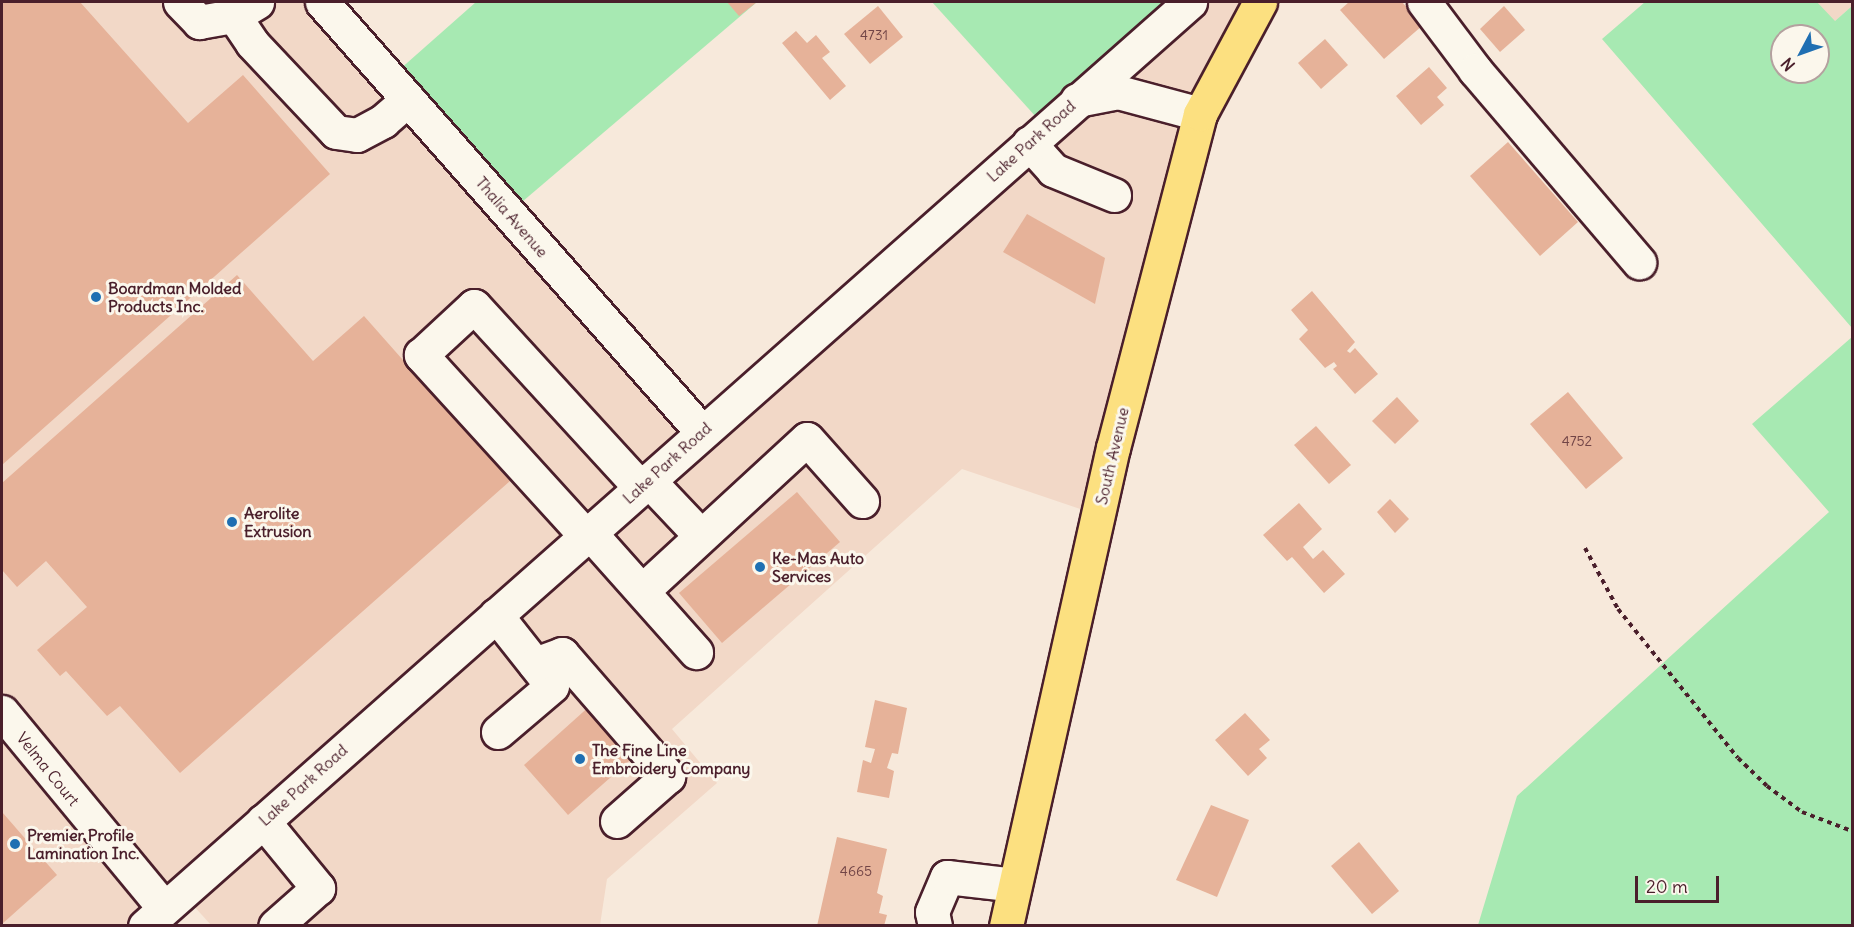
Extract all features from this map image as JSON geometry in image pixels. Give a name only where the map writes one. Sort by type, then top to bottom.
[{"type":"main road","name":"South Avenue","points":[[1006,926],[1113,448],[1200,114],[1260,2]]},
{"type":"street","points":[[180,2],[199,22],[245,9],[252,43],[336,132],[357,135],[383,121],[408,99]]},
{"type":"street","name":"Thalia Avenue","points":[[322,2],[702,432]]},
{"type":"street","name":"Lake Park Road","points":[[154,917],[1190,2]]},
{"type":"street","points":[[1424,2],[1475,70],[1639,262]]},
{"type":"street","points":[[1077,100],[1118,92],[1200,114]]},
{"type":"street","points":[[1029,143],[1053,170],[1114,195]]},
{"type":"street","points":[[696,652],[422,355],[474,306],[644,483],[701,536]]},
{"type":"street","points":[[642,591],[807,439],[862,501]]},
{"type":"street","points":[[496,615],[552,686],[498,732]]},
{"type":"street","points":[[535,664],[562,654],[668,776],[617,820]]},
{"type":"street","name":"Velma Court","points":[[2,712],[154,917]]},
{"type":"street","points":[[263,821],[318,888],[275,926]]},
{"type":"street","points":[[934,926],[932,912],[947,877],[1015,885]]},
{"type":"path","points":[[1584,548],[1618,609],[1738,758],[1767,786],[1802,812],[1852,831]]},
{"type":"shaded area","points":[[2,2],[322,2],[702,432],[1190,2],[1260,2],[1200,114],[1098,515],[962,469],[672,729],[717,783],[607,879],[600,925],[211,925],[182,893],[145,925],[2,926]]},
{"type":"shaded area","points":[[1817,2],[1852,2],[1852,6],[1834,22]]},
{"type":"green space","points":[[476,2],[757,2],[509,213],[390,78]]},
{"type":"green space","points":[[932,2],[1190,2],[1046,128]]},
{"type":"green space","points":[[1645,2],[1817,2],[1835,21],[1852,6],[1852,328],[1602,39]]},
{"type":"green space","points":[[1852,337],[1852,925],[1478,925],[1517,796],[1829,512],[1752,424]]},
{"type":"building","name":"Boardman Molded Products Inc.","points":[[2,2],[80,2],[188,123],[243,75],[330,174],[2,465]]},
{"type":"building","points":[[727,2],[757,2],[739,16]]},
{"type":"building","points":[[1349,2],[1402,2],[1423,25],[1384,59],[1340,10]]},
{"type":"building","points":[[878,6],[903,37],[870,64],[844,34]]},
{"type":"building","points":[[1504,6],[1525,30],[1500,52],[1480,29]]},
{"type":"building","points":[[796,31],[807,43],[816,35],[830,52],[822,58],[846,86],[830,100],[782,43]]},
{"type":"building","points":[[1325,39],[1348,65],[1321,89],[1298,63]]},
{"type":"building","points":[[1429,67],[1447,88],[1437,97],[1444,105],[1421,125],[1396,96]]},
{"type":"building","points":[[1508,142],[1578,222],[1540,256],[1470,176]]},
{"type":"building","points":[[1027,214],[1105,258],[1095,304],[1003,252]]},
{"type":"building","name":"Aerolite Extrusion","points":[[237,275],[313,361],[364,316],[510,481],[180,773],[120,706],[107,716],[66,671],[60,676],[37,650],[87,607],[46,561],[17,587],[2,570],[2,483]]},
{"type":"building","points":[[1312,291],[1355,342],[1347,351],[1350,353],[1355,348],[1378,374],[1355,394],[1333,369],[1337,366],[1334,362],[1325,368],[1299,339],[1308,330],[1291,310]]},
{"type":"building","points":[[1568,392],[1623,458],[1586,489],[1530,424]]},
{"type":"building","points":[[1397,397],[1419,421],[1395,444],[1372,421]]},
{"type":"building","points":[[1316,426],[1351,465],[1329,484],[1294,445]]},
{"type":"building","name":"Ke-Mas Auto Services","points":[[797,492],[840,542],[722,643],[679,593]]},
{"type":"building","points":[[1390,499],[1409,519],[1395,533],[1377,512]]},
{"type":"building","points":[[1299,503],[1322,529],[1303,547],[1313,559],[1323,550],[1345,574],[1324,593],[1292,557],[1287,561],[1263,535]]},
{"type":"building","points":[[875,700],[907,708],[898,754],[892,753],[887,768],[894,771],[889,798],[857,792],[863,760],[871,763],[875,749],[865,747]]},
{"type":"building","name":"The Fine Line Embroidery Company","points":[[592,704],[637,754],[568,815],[524,765]]},
{"type":"building","points":[[1245,713],[1270,740],[1259,749],[1267,758],[1248,776],[1215,740]]},
{"type":"building","points":[[1211,805],[1249,820],[1217,897],[1176,880]]},
{"type":"building","name":"Premier Profile Lamination Inc.","points":[[2,812],[57,875],[2,924]]},
{"type":"building","points":[[837,837],[887,849],[877,893],[883,896],[879,913],[887,915],[884,926],[817,926]]},
{"type":"building","points":[[1359,842],[1399,891],[1372,914],[1331,866]]},
{"type":"place","name":"Boardman Molded Products Inc.","points":[[96,297]]},
{"type":"place","name":"Aerolite Extrusion","points":[[232,522]]},
{"type":"place","name":"Ke-Mas Auto Services","points":[[760,567]]},
{"type":"place","name":"The Fine Line Embroidery Company","points":[[580,759]]},
{"type":"place","name":"Premier Profile Lamination Inc.","points":[[15,844]]}]
